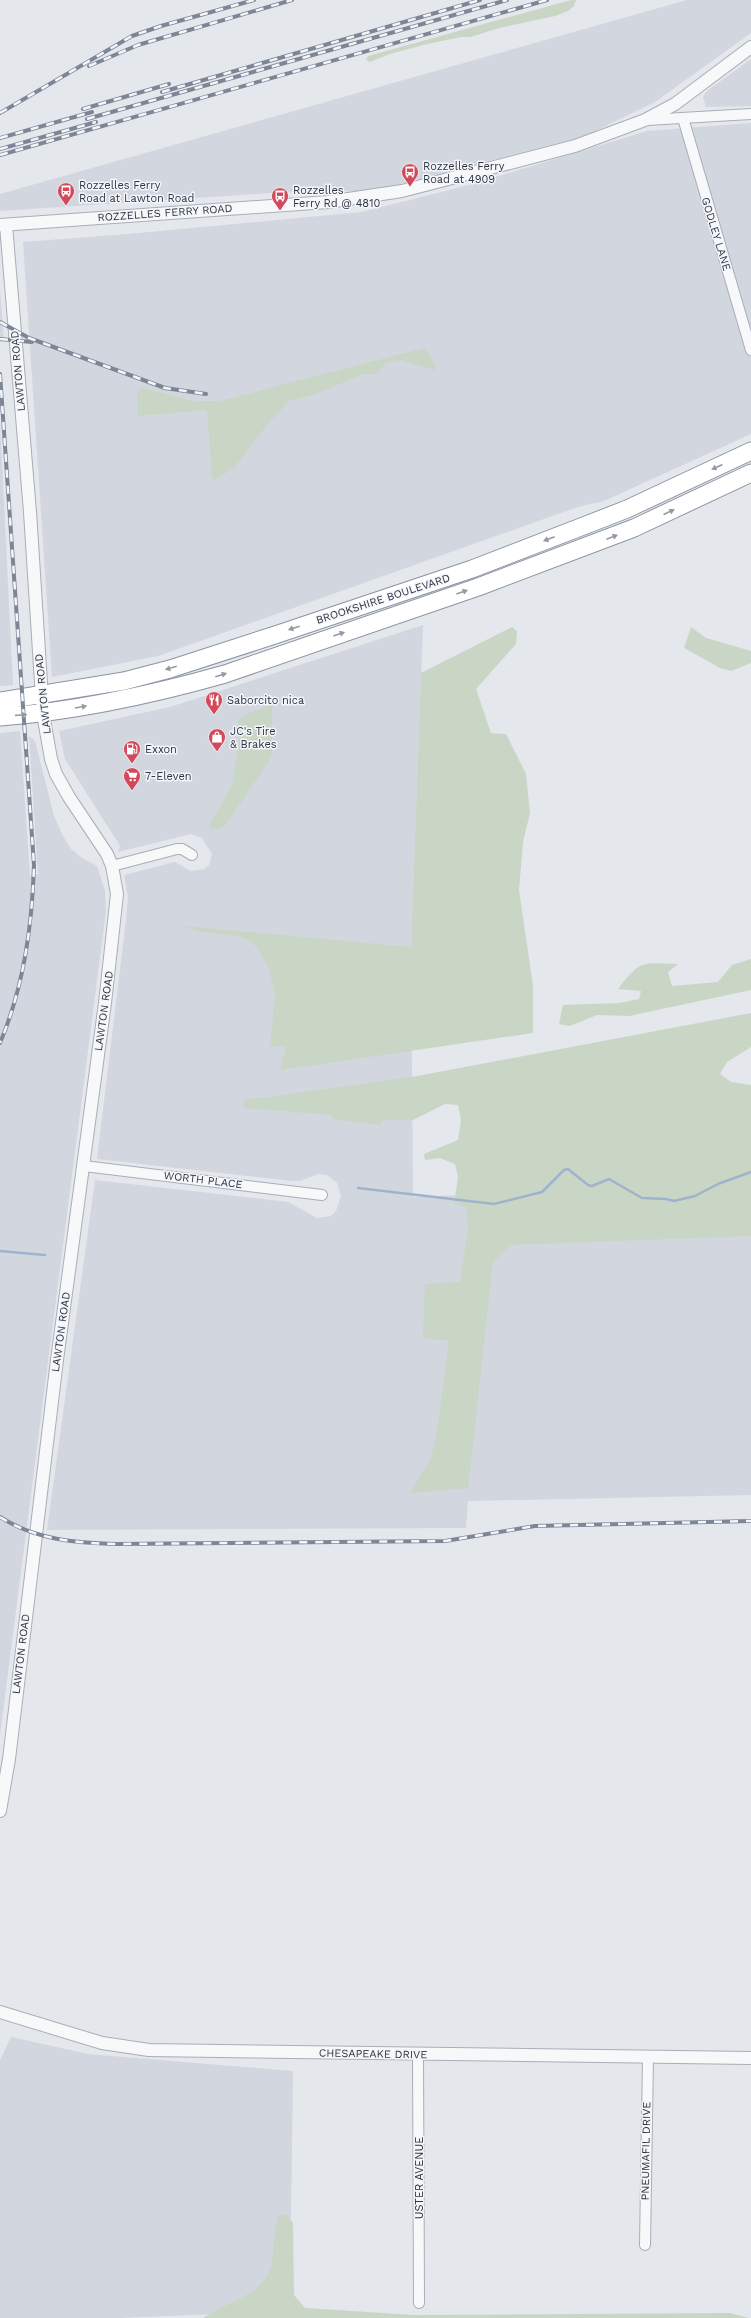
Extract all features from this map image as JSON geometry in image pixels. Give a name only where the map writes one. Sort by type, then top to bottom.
[{"type":"highway","name":"BROOKSHIRE BOULEVARD","points":[[0,701],[124,681],[190,662],[472,569],[627,509],[751,451]]},
{"type":"highway","name":"BROOKSHIRE BOULEVARD","points":[[0,717],[43,714],[143,696],[225,674],[478,587],[634,528],[751,473]]},
{"type":"highway","points":[[627,509],[634,528]]},
{"type":"street","name":"ROZZELLES FERRY ROAD","points":[[3,225],[363,198],[402,191],[575,146],[645,120],[675,104],[751,47]]},
{"type":"street","points":[[645,120],[751,114]]},
{"type":"street","name":"GODLEY LANE","points":[[683,118],[751,350]]},
{"type":"street","name":"LAWTON ROAD","points":[[0,1811],[9,1759],[56,1367],[84,1166],[116,912],[117,891],[112,866],[107,854],[69,798],[56,774],[51,759],[43,714],[30,512],[3,225]]},
{"type":"street","points":[[112,866],[177,849],[182,849],[192,855]]},
{"type":"street","name":"WORTH PLACE","points":[[84,1166],[322,1195]]},
{"type":"street","name":"CHESAPEAKE DRIVE","points":[[0,2012],[102,2043],[137,2050],[751,2058]]},
{"type":"street","name":"USTER AVENUE","points":[[418,2054],[419,2303]]},
{"type":"street","name":"PNEUMAFIL DRIVE","points":[[645,2245],[648,2057]]},
{"type":"shaded area","points":[[687,0],[751,0],[751,33],[655,102],[585,136],[385,188],[356,191],[301,191],[0,211],[0,194]]},
{"type":"shaded area","points":[[751,59],[751,106],[706,107],[703,97],[707,91]]},
{"type":"shaded area","points":[[751,123],[751,434],[604,501],[578,507],[158,656],[52,677],[23,242],[128,234],[362,212],[469,185],[647,131]]},
{"type":"shaded area","points":[[0,289],[4,342],[0,342]]},
{"type":"shaded area","points":[[0,421],[13,685],[0,686]]},
{"type":"shaded area","points":[[423,625],[411,947],[413,1197],[488,1194],[751,1227],[751,1495],[468,1501],[466,1528],[47,1530],[95,1180],[288,1202],[317,1218],[331,1216],[336,1211],[341,1196],[337,1183],[327,1175],[318,1174],[300,1181],[291,1181],[97,1159],[126,920],[128,897],[124,875],[175,862],[191,871],[204,869],[209,865],[212,854],[202,838],[191,834],[118,852],[120,846],[65,759],[59,731],[170,707]]},
{"type":"shaded area","points":[[20,731],[30,877],[38,874],[29,736],[35,741],[54,816],[62,834],[71,849],[82,858],[97,866],[105,891],[106,911],[0,1735],[0,733]]},
{"type":"shaded area","points":[[11,2037],[88,2054],[293,2071],[291,2217],[265,2288],[216,2314],[119,2318],[0,2318],[0,2060]]},
{"type":"green space","points":[[571,0],[576,0],[574,6],[568,11],[555,16],[499,28],[471,37],[461,37],[427,44],[390,54],[370,62],[366,60],[368,56]]},
{"type":"green space","points":[[424,348],[437,367],[434,370],[400,360],[387,362],[376,374],[364,374],[313,395],[289,401],[267,425],[235,467],[215,480],[212,478],[207,410],[138,416],[137,392],[142,388],[193,401],[220,401]]},
{"type":"green space","points":[[512,627],[517,631],[516,644],[476,689],[491,733],[506,734],[526,774],[530,813],[523,842],[519,890],[533,986],[533,1033],[280,1070],[286,1046],[270,1047],[275,994],[268,966],[256,946],[242,937],[198,931],[183,926],[411,947],[421,673]]},
{"type":"green space","points":[[691,627],[706,638],[751,651],[751,663],[731,671],[720,668],[684,648]]},
{"type":"green space","points":[[272,704],[272,752],[269,761],[227,823],[221,828],[211,829],[209,826],[232,785],[239,741],[238,720],[249,713]]},
{"type":"green space","points":[[751,959],[751,990],[629,1016],[597,1015],[570,1026],[559,1024],[563,1005],[619,1003],[639,999],[641,991],[618,989],[632,972],[643,965],[657,963],[678,964],[668,972],[672,986],[718,982],[732,965]]},
{"type":"green space","points":[[751,1013],[751,1047],[727,1062],[720,1074],[731,1082],[751,1085],[751,1236],[511,1245],[493,1262],[468,1488],[410,1493],[431,1458],[437,1432],[449,1341],[423,1338],[425,1284],[460,1282],[468,1229],[466,1207],[454,1204],[458,1177],[455,1164],[440,1158],[425,1160],[424,1154],[458,1140],[461,1120],[458,1105],[445,1104],[413,1120],[383,1120],[380,1125],[332,1119],[332,1115],[243,1108],[244,1100],[412,1077]]},
{"type":"green space","points":[[286,2214],[293,2223],[294,2295],[305,2308],[414,2315],[730,2313],[749,2318],[203,2318],[252,2292],[267,2277],[271,2267],[275,2228],[278,2215]]},
{"type":"waterway","points":[[358,1188],[494,1204],[542,1192],[564,1170],[568,1169],[588,1185],[592,1186],[609,1179],[642,1198],[666,1199],[674,1201],[695,1196],[718,1184],[751,1172]]},
{"type":"waterway","points":[[0,1251],[45,1255]]},
{"type":"railway","points":[[0,113],[132,36],[161,26],[254,0]]},
{"type":"railway","points":[[89,66],[138,45],[292,0]]},
{"type":"railway","points":[[162,92],[480,0]]},
{"type":"railway","points":[[87,119],[507,0]]},
{"type":"railway","points":[[0,155],[547,0]]},
{"type":"railway","points":[[83,109],[169,84]]},
{"type":"railway","points":[[0,138],[92,112]]},
{"type":"railway","points":[[0,149],[96,122]]},
{"type":"railway","points":[[0,322],[29,338],[165,388],[206,394]]},
{"type":"railway","points":[[0,339],[32,342]]},
{"type":"railway","points":[[0,374],[34,865],[29,933],[21,978],[0,1043]]},
{"type":"railway","points":[[0,1517],[28,1531],[57,1539],[86,1543],[117,1544],[445,1541],[535,1526],[751,1521]]},
{"type":"place","name":"Rozzelles Ferry Road at 4909","points":[[410,187]]},
{"type":"place","name":"Rozzelles Ferry Road at Lawton Road","points":[[66,206]]},
{"type":"place","name":"Rozzelles Ferry Rd @ 4810","points":[[280,211]]},
{"type":"place","name":"Saborcito nica","points":[[214,715]]},
{"type":"place","name":"JC's Tire & Brakes","points":[[217,752]]},
{"type":"place","name":"Exxon","points":[[132,764]]},
{"type":"place","name":"7-Eleven","points":[[132,791]]}]
